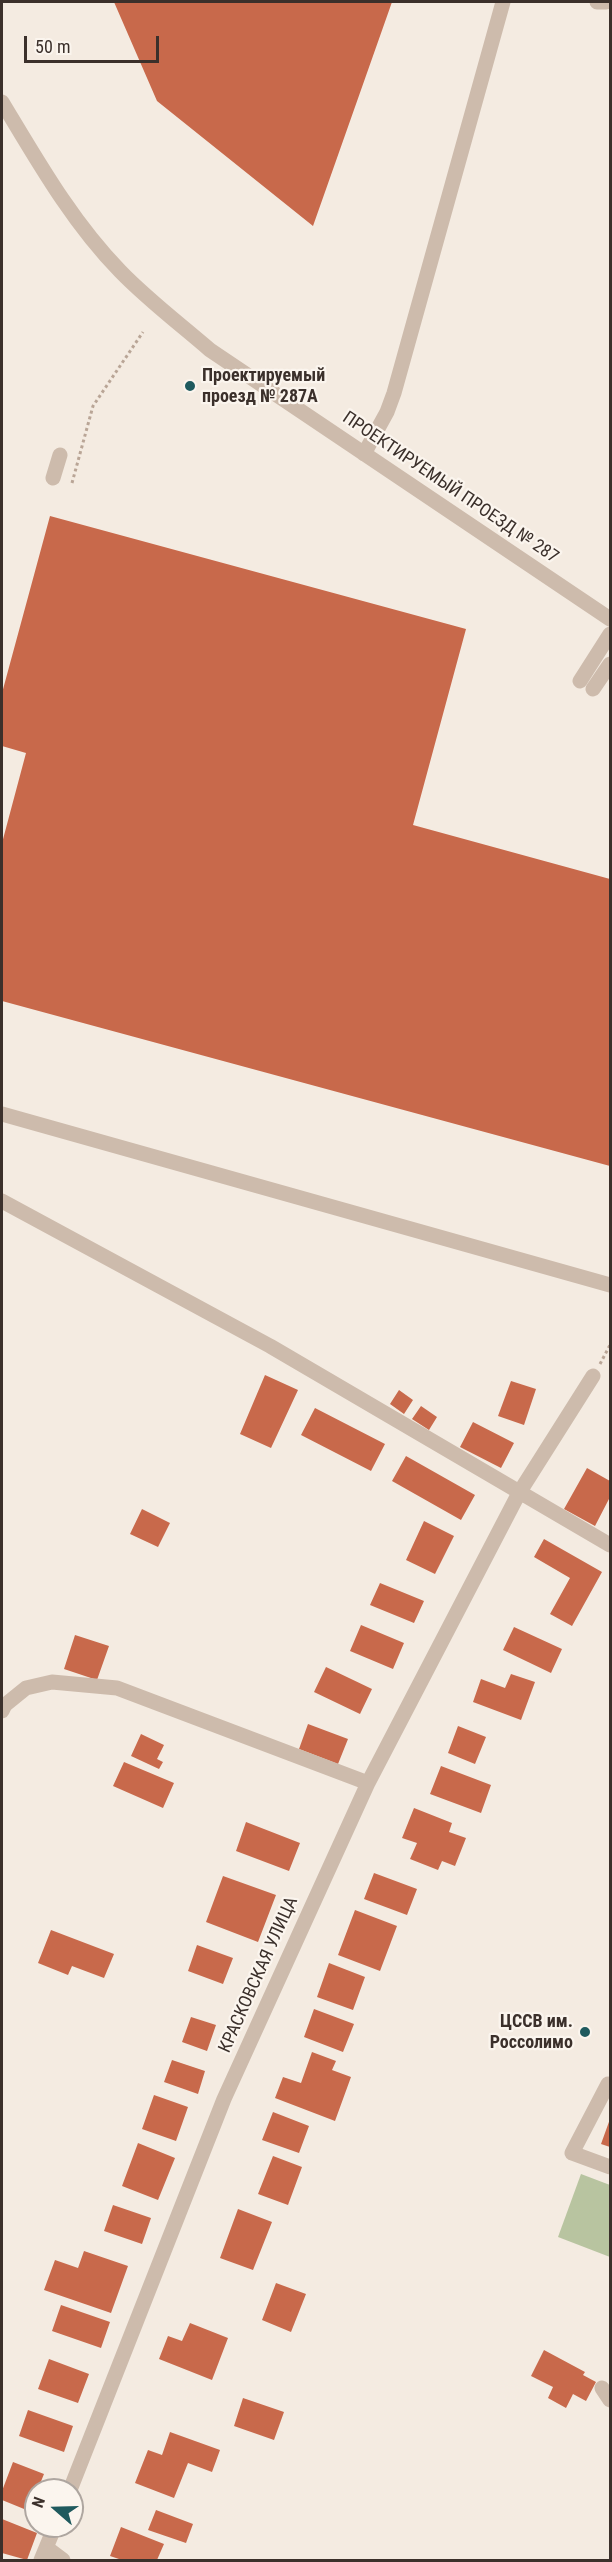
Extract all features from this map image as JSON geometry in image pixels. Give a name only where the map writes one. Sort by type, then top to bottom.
[{"type":"street","points":[[364,453],[387,412],[394,393],[503,2]]},
{"type":"street","points":[[597,2],[606,2]]},
{"type":"street","name":"ПРОЕКТИРУЕМЫЙ ПРОЕЗД № 287","points":[[2,102],[43,170],[91,236],[120,271],[210,350],[610,619]]},
{"type":"street","points":[[53,478],[60,455]]},
{"type":"street","points":[[610,634],[586,685],[610,664]]},
{"type":"street","points":[[2,1114],[610,1285]]},
{"type":"street","points":[[2,1201],[270,1346],[610,1545]]},
{"type":"street","name":"КРАСКОВСКАЯ УЛИЦА","points":[[75,2478],[224,2099],[368,1783],[519,1493],[593,1376]]},
{"type":"street","points":[[2,1711],[5,1705],[26,1688],[52,1682],[117,1688],[368,1783]]},
{"type":"street","points":[[608,2084],[572,2153],[610,2167]]},
{"type":"street","points":[[50,2538],[44,2554],[63,2560]]},
{"type":"path","points":[[72,483],[93,406],[142,332]]},
{"type":"path","points":[[593,1376],[610,1345]]},
{"type":"green space","points":[[581,2174],[610,2185],[610,2257],[558,2237]]},
{"type":"building","points":[[114,2],[392,2],[313,226],[157,101]]},
{"type":"building","points":[[50,516],[466,629],[413,825],[610,879],[610,1166],[2,1001],[2,843],[26,753],[2,746],[2,693]]},
{"type":"building","points":[[265,1375],[298,1390],[271,1448],[240,1434]]},
{"type":"building","points":[[511,1381],[536,1389],[524,1425],[498,1416]]},
{"type":"building","points":[[399,1390],[413,1400],[404,1414],[390,1404]]},
{"type":"building","points":[[421,1406],[437,1417],[429,1430],[412,1419]]},
{"type":"building","points":[[315,1408],[385,1444],[371,1471],[301,1435]]},
{"type":"building","points":[[473,1422],[514,1443],[501,1468],[460,1447]]},
{"type":"building","points":[[406,1456],[475,1495],[461,1520],[392,1481]]},
{"type":"building","points":[[587,1468],[610,1481],[610,1497],[595,1526],[564,1509]]},
{"type":"building","points":[[142,1509],[170,1523],[158,1547],[130,1534]]},
{"type":"building","points":[[424,1521],[454,1536],[435,1574],[406,1560]]},
{"type":"building","points":[[544,1539],[602,1572],[572,1626],[550,1614],[570,1578],[534,1557]]},
{"type":"building","points":[[380,1583],[424,1601],[414,1623],[370,1605]]},
{"type":"building","points":[[361,1625],[404,1643],[393,1669],[350,1651]]},
{"type":"building","points":[[514,1627],[562,1649],[551,1673],[503,1650]]},
{"type":"building","points":[[75,1635],[109,1646],[97,1680],[64,1669]]},
{"type":"building","points":[[326,1667],[372,1689],[360,1714],[314,1692]]},
{"type":"building","points":[[511,1674],[535,1682],[521,1720],[473,1702],[481,1679],[505,1688]]},
{"type":"building","points":[[308,1724],[348,1739],[338,1764],[299,1749]]},
{"type":"building","points":[[458,1726],[486,1737],[475,1764],[448,1753]]},
{"type":"building","points":[[141,1734],[164,1745],[157,1759],[163,1762],[159,1769],[131,1756]]},
{"type":"building","points":[[124,1762],[174,1783],[163,1808],[113,1786]]},
{"type":"building","points":[[441,1766],[491,1785],[481,1813],[430,1794]]},
{"type":"building","points":[[414,1808],[452,1823],[449,1832],[466,1838],[455,1866],[442,1861],[438,1870],[410,1859],[417,1843],[402,1838]]},
{"type":"building","points":[[246,1822],[300,1843],[289,1871],[236,1851]]},
{"type":"building","points":[[374,1873],[417,1889],[407,1915],[364,1899]]},
{"type":"building","points":[[223,1876],[276,1895],[258,1942],[206,1922]]},
{"type":"building","points":[[355,1910],[397,1926],[380,1971],[338,1955]]},
{"type":"building","points":[[51,1930],[114,1954],[104,1978],[72,1966],[68,1975],[38,1963]]},
{"type":"building","points":[[197,1945],[233,1958],[223,1984],[188,1971]]},
{"type":"building","points":[[329,1963],[365,1977],[353,2010],[317,1997]]},
{"type":"building","points":[[314,2009],[354,2024],[343,2052],[304,2037]]},
{"type":"building","points":[[191,2017],[216,2025],[207,2051],[182,2042]]},
{"type":"building","points":[[312,2052],[336,2061],[332,2070],[351,2077],[335,2121],[275,2098],[283,2077],[301,2083]]},
{"type":"building","points":[[172,2060],[205,2071],[198,2094],[164,2082]]},
{"type":"building","points":[[154,2095],[188,2107],[176,2141],[142,2129]]},
{"type":"building","points":[[273,2112],[309,2126],[299,2153],[262,2140]]},
{"type":"building","points":[[610,2119],[610,2147],[601,2144]]},
{"type":"building","points":[[138,2143],[175,2158],[158,2200],[122,2186]]},
{"type":"building","points":[[273,2156],[302,2167],[288,2205],[258,2194]]},
{"type":"building","points":[[113,2205],[151,2218],[142,2244],[104,2231]]},
{"type":"building","points":[[238,2209],[272,2222],[253,2270],[220,2258]]},
{"type":"building","points":[[84,2251],[128,2266],[111,2313],[44,2290],[55,2260],[78,2268]]},
{"type":"building","points":[[276,2283],[306,2294],[291,2332],[262,2320]]},
{"type":"building","points":[[61,2305],[110,2322],[101,2348],[52,2331]]},
{"type":"building","points":[[190,2323],[228,2338],[212,2380],[159,2359],[168,2336],[182,2341]]},
{"type":"building","points":[[544,2350],[585,2372],[583,2375],[596,2382],[586,2401],[573,2394],[566,2408],[548,2398],[553,2387],[531,2376]]},
{"type":"building","points":[[49,2359],[89,2374],[78,2403],[38,2389]]},
{"type":"building","points":[[243,2398],[284,2412],[274,2440],[234,2426]]},
{"type":"building","points":[[28,2410],[73,2426],[64,2452],[19,2436]]},
{"type":"building","points":[[170,2432],[220,2450],[212,2472],[188,2463],[174,2498],[135,2483],[148,2450],[162,2455]]},
{"type":"building","points":[[13,2462],[44,2474],[42,2478],[24,2478],[24,2509],[2,2500],[2,2491]]},
{"type":"building","points":[[156,2510],[193,2524],[186,2543],[148,2530]]},
{"type":"building","points":[[2,2519],[24,2528],[24,2538],[35,2538],[27,2560],[2,2553]]},
{"type":"building","points":[[121,2527],[164,2544],[157,2560],[122,2560],[110,2556]]},
{"type":"place","name":"Проектируемый проезд № 287А","points":[[190,386]]},
{"type":"place","name":"ЦССВ им. Россолимо","points":[[585,2032]]}]
